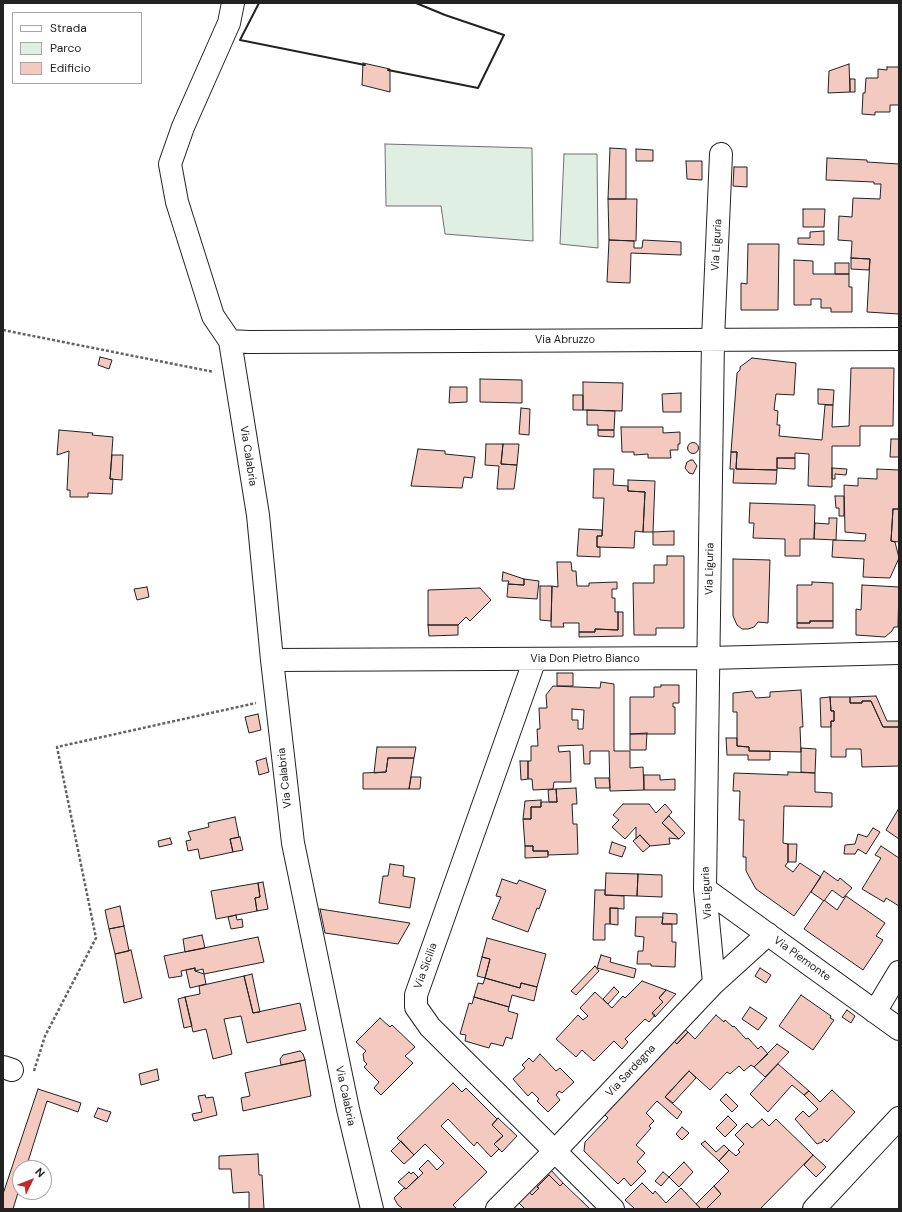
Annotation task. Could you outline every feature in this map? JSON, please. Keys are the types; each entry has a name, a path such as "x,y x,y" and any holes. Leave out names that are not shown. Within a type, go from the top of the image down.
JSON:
{"street":[{"path":"230,341 213,316 177,202 170,164 183,127 229,24 233,3"},
{"name":"Via Liguria","path":"714,984 705,889 713,339 721,154"},
{"name":"Via Abruzzo","path":"230,341 899,338"},
{"name":"Via Calabria","path":"230,341 258,515 276,698 293,843 348,1108 372,1209"},
{"name":"Via Don Pietro Bianco","path":"272,660 709,658 899,654"},
{"name":"Via Sicilia","path":"535,659 416,995 416,1007 430,1027 613,1209"},
{"name":"Via Piemonte","path":"705,889 899,1029"},
{"name":"Via Sardegna","path":"497,1209 555,1151 714,984 768,934"},
{"path":"875,1012 899,972"},
{"path":"814,1209 897,1123"}],"path":[{"path":"3,330 236,376"},
{"path":"7,1069 33,1074 45,1036 96,938 57,747 276,698"}],"green space":[{"path":"385,144 532,148 533,241 445,234 441,206 386,206"},
{"path":"564,154 597,154 598,248 560,244"}],"building":[{"path":"363,63 390,69 390,92 362,85"},
{"path":"849,64 850,92 828,93 829,71"},
{"path":"887,67 899,67 899,105 890,105 890,112 875,112 875,115 862,114 863,93 865,93 866,78 878,78 878,69 887,70"},
{"path":"850,79 855,79 855,92 850,92"},
{"path":"610,148 626,149 626,199 608,199"},
{"path":"636,149 653,150 653,161 636,161"},
{"path":"827,158 867,160 867,162 899,164 899,314 867,312 870,259 851,258 852,241 838,240 839,216 852,217 853,198 880,199 881,184 874,184 874,182 826,180"},
{"path":"686,161 702,161 702,180 687,179"},
{"path":"734,167 747,167 747,187 733,186"},
{"path":"608,199 637,199 636,241 609,240"},
{"path":"803,209 825,209 824,227 803,227"},
{"path":"824,231 824,245 798,244 798,238 810,238 810,232"},
{"path":"609,240 634,241 634,248 642,248 643,240 681,242 681,255 631,253 630,283 607,282"},
{"path":"748,244 779,244 778,310 741,310 741,283 747,284"},
{"path":"851,258 870,259 869,270 851,269"},
{"path":"794,260 813,261 813,274 849,274 849,287 852,287 852,312 831,312 831,308 821,308 821,299 811,299 811,305 794,305"},
{"path":"835,263 849,263 849,274 835,274"},
{"path":"100,357 112,360 109,369 98,365"},
{"path":"752,358 796,363 794,395 776,394 774,410 778,411 777,425 780,425 779,436 822,440 825,405 833,405 832,427 849,426 851,368 894,368 893,426 860,426 860,446 832,446 832,487 808,486 809,454 795,453 795,458 777,458 777,470 736,469 737,452 731,452 737,373 740,370 740,367"},
{"path":"480,379 522,380 522,403 480,402"},
{"path":"583,382 623,383 622,411 583,410"},
{"path":"450,387 467,387 467,402 449,403"},
{"path":"818,389 834,390 833,405 818,404"},
{"path":"681,393 681,412 663,412 662,394"},
{"path":"573,395 583,395 583,410 573,410"},
{"path":"521,408 530,409 529,435 519,434"},
{"path":"587,410 615,411 614,430 598,430 598,425 587,425"},
{"path":"621,427 663,427 663,433 680,432 680,444 678,444 678,450 670,450 671,458 648,458 648,454 634,455 634,452 622,452"},
{"path":"59,430 93,433 92,435 113,437 110,479 113,479 112,494 88,493 88,497 70,497 70,490 67,490 69,451 57,455"},
{"path":"598,430 614,430 614,437 598,436"},
{"path":"891,439 899,439 899,457 890,457"},
{"path":"691,443 695,443 697,444 697,452 691,453 688,450 688,446"},
{"path":"486,444 503,444 501,464 517,465 514,489 497,489 499,466 485,465"},
{"path":"503,444 519,444 517,465 501,464"},
{"path":"418,449 445,451 445,454 475,457 472,478 464,477 462,488 411,486"},
{"path":"731,452 737,452 736,469 777,470 776,484 733,483 734,469 730,469"},
{"path":"112,455 123,455 122,480 110,479"},
{"path":"777,458 795,458 795,469 777,468"},
{"path":"693,460 697,466 693,474 689,473 685,468 687,462"},
{"path":"832,468 847,469 846,475 835,474 835,479 832,479"},
{"path":"594,469 614,469 613,485 628,486 628,491 645,492 643,532 635,531 634,548 597,547 597,536 602,536 604,498 593,498"},
{"path":"877,469 899,470 899,509 893,509 891,541 895,542 899,558 890,578 863,577 864,559 832,557 833,540 865,541 866,534 845,532 844,485 858,486 858,478 877,479"},
{"path":"628,480 655,481 653,532 643,532 645,492 628,491"},
{"path":"835,496 844,496 844,516 839,516 839,508 836,508"},
{"path":"750,503 815,505 814,539 800,539 800,556 785,556 785,539 753,538 754,523 749,523"},
{"path":"893,509 899,509 899,542 891,541"},
{"path":"829,518 837,518 836,540 814,539 815,523 829,524"},
{"path":"579,529 602,530 602,536 597,536 597,547 600,547 600,557 577,556"},
{"path":"674,531 674,545 653,545 653,532"},
{"path":"667,556 684,556 684,628 656,628 656,635 634,635 633,583 654,583 654,565 667,565"},
{"path":"733,559 770,560 768,623 758,622 754,627 748,629 742,629 737,625 733,616"},
{"path":"557,562 571,562 572,571 576,571 577,586 589,586 589,583 617,582 617,589 612,589 612,598 615,598 615,612 618,612 618,630 595,629 595,632 579,632 579,623 563,623 564,627 551,627 552,586 558,587"},
{"path":"503,572 524,579 524,585 508,584 509,581 502,581"},
{"path":"524,579 539,581 537,599 507,597 508,584 524,585"},
{"path":"812,582 833,583 833,621 810,621 810,623 797,623 797,585 812,585"},
{"path":"862,585 899,587 898,627 894,627 885,637 856,635 856,609 861,610"},
{"path":"540,586 552,586 551,621 540,620"},
{"path":"147,587 149,597 137,600 134,589"},
{"path":"480,588 491,600 470,621 466,617 458,625 428,625 428,590"},
{"path":"618,612 623,612 623,636 579,637 579,632 595,632 595,629 618,630"},
{"path":"810,621 833,621 833,628 797,628 797,623 810,623"},
{"path":"428,625 458,625 458,635 429,636"},
{"path":"557,673 573,673 573,686 557,686"},
{"path":"601,682 614,684 614,751 630,751 630,768 643,767 644,790 610,791 609,751 590,751 590,764 584,764 583,745 558,746 559,752 570,751 571,782 554,782 553,789 533,790 532,779 528,779 528,761 531,761 531,746 538,746 537,729 540,729 539,708 547,708 546,695 553,686 600,688","holes":["572,709 584,710 583,729 578,729 578,720 572,720"]},
{"path":"661,685 679,685 679,703 673,703 673,707 675,707 675,734 630,734 630,697 654,697 654,687 661,687"},
{"path":"801,690 803,727 800,727 801,752 749,751 749,747 737,746 737,712 733,712 733,693 752,691 756,698 770,697 770,692"},
{"path":"876,696 887,721 899,721 899,727 883,727 871,701 850,703 850,697"},
{"path":"830,697 850,697 850,703 871,701 883,727 899,727 899,766 862,767 861,749 846,749 846,757 831,757 831,721 834,721 834,711 831,711"},
{"path":"830,697 831,711 834,711 834,721 831,721 831,727 821,727 820,698"},
{"path":"258,714 261,730 249,733 245,717"},
{"path":"647,733 646,750 630,750 630,734"},
{"path":"726,738 737,738 737,746 749,747 749,751 770,751 770,760 748,760 748,755 727,755"},
{"path":"377,747 416,747 414,758 388,758 386,772 374,773"},
{"path":"801,748 816,749 815,773 801,772"},
{"path":"266,758 269,772 259,775 256,761"},
{"path":"388,758 414,758 409,789 363,789 363,773 386,772"},
{"path":"520,761 528,761 528,779 521,780"},
{"path":"788,772 815,773 815,792 832,793 832,807 784,806 783,843 788,844 788,862 785,866 793,872 800,863 821,877 794,916 756,889 746,871 746,857 743,857 744,820 739,820 740,791 733,791 734,773 788,775"},
{"path":"644,775 660,775 660,780 675,779 675,790 644,790"},
{"path":"411,777 421,777 420,789 409,789"},
{"path":"595,778 609,778 610,788 596,788"},
{"path":"576,788 577,804 572,804 573,824 577,824 578,854 548,855 548,851 533,851 533,846 525,846 523,819 531,819 531,807 541,807 541,802 557,802 556,789"},
{"path":"556,789 557,802 549,802 548,790"},
{"path":"541,800 541,807 531,807 531,819 523,819 525,801"},
{"path":"623,804 649,804 656,813 665,804 672,812 662,823 679,839 669,838 670,844 650,846 640,835 636,839 636,827 625,839 612,827 619,820 613,815"},
{"path":"899,808 899,839 886,830"},
{"path":"669,816 685,833 679,839 662,823"},
{"path":"235,817 239,837 230,839 233,852 200,859 198,849 188,851 186,841 191,840 188,832 209,827 208,823"},
{"path":"873,828 880,832 866,854 858,849 855,854 844,854 845,845 855,844 858,834 867,837"},
{"path":"640,835 650,846 643,852 633,841"},
{"path":"240,837 243,850 233,852 230,839"},
{"path":"170,838 172,844 159,847 158,841"},
{"path":"612,842 626,847 622,857 609,853"},
{"path":"788,844 797,844 796,862 788,862"},
{"path":"525,846 533,846 533,851 548,851 548,857 525,858"},
{"path":"881,846 899,858 899,906 886,898 884,902 862,889 881,858 875,855"},
{"path":"390,864 404,866 403,876 415,878 410,908 379,903 383,876 388,876"},
{"path":"824,871 838,881 840,878 852,888 843,898 832,890 824,901 811,892"},
{"path":"606,873 638,874 637,896 605,895"},
{"path":"638,874 662,875 662,897 637,896"},
{"path":"502,879 517,884 519,880 546,890 528,932 492,919 501,897 496,896"},
{"path":"263,882 268,909 257,911 255,898 260,897 258,883"},
{"path":"258,883 260,897 255,898 257,911 216,919 211,891"},
{"path":"595,890 605,890 605,895 624,896 624,909 610,908 610,924 605,924 605,940 593,940"},
{"path":"846,896 885,923 876,936 883,940 863,970 804,929 824,900 837,910"},
{"path":"120,906 124,926 109,929 105,910"},
{"path":"610,908 618,908 618,925 610,924"},
{"path":"320,909 410,923 398,944 325,933"},
{"path":"663,913 677,914 677,924 662,924"},
{"path":"236,915 237,920 242,919 243,927 231,929 228,917"},
{"path":"636,917 663,917 662,924 672,924 672,942 676,942 675,967 637,964 638,951 643,951 644,937 635,936"},
{"path":"124,926 129,951 115,954 109,929"},
{"path":"202,935 205,948 185,952 183,939"},
{"path":"258,937 264,962 204,974 203,969 195,971 195,968 181,971 182,976 169,978 164,956"},
{"path":"487,938 546,954 537,987 521,983 520,988 485,978 490,959 482,957"},
{"path":"131,950 142,998 124,1003 115,954"},
{"path":"601,955 611,958 610,962 636,969 634,978 597,968"},
{"path":"482,957 490,959 485,978 477,976"},
{"path":"595,966 599,971 576,995 571,991"},
{"path":"195,968 195,971 204,974 206,984 190,988 186,970"},
{"path":"760,968 771,975 766,983 755,976"},
{"path":"252,974 260,1012 253,1013 244,976"},
{"path":"244,976 253,1013 300,1003 306,1030 247,1043 241,1016 224,1019 232,1054 213,1059 206,1029 193,1032 185,997 200,994 199,986"},
{"path":"485,978 520,988 521,983 537,987 534,1001 512,995 509,1007 474,997 478,983 483,984"},
{"path":"642,981 666,990 659,998 663,1002 652,1013 655,1015 649,1022 645,1019 625,1039 628,1042 622,1049 614,1041 594,1061 582,1050 576,1057 556,1039 578,1015 583,1020 588,1016 580,1008 595,992 612,1008 623,996 625,998"},
{"path":"614,987 619,992 608,1004 603,999"},
{"path":"666,990 676,994 655,1017 652,1013 663,1002 659,998"},
{"path":"801,995 831,1016 830,1018 834,1020 813,1050 779,1026"},
{"path":"185,997 192,1026 184,1028 178,999"},
{"path":"474,997 509,1007 508,1011 518,1014 512,1039 506,1037 503,1046 491,1043 489,1048 465,1041 466,1035 460,1034 469,1003 472,1004"},
{"path":"750,1007 767,1018 758,1030 742,1019"},
{"path":"847,1010 855,1016 851,1023 842,1017"},
{"path":"716,1015 724,1022 725,1020 733,1027 734,1026 758,1049 761,1046 768,1054 754,1067 751,1065 744,1071 739,1066 730,1074 727,1072 710,1090 689,1071 665,1097 682,1112 677,1119 657,1101 646,1113 654,1121 649,1126 651,1128 636,1145 645,1153 637,1162 646,1171 631,1186 624,1178 618,1184 584,1151 585,1142 608,1118 603,1113 673,1040 677,1044 688,1032 695,1039"},
{"path":"380,1018 390,1027 392,1025 415,1047 405,1056 413,1063 381,1095 374,1088 379,1082 364,1067 367,1064 364,1061 363,1054 366,1051 356,1042"},
{"path":"683,1028 688,1032 677,1044 673,1040"},
{"path":"777,1044 789,1052 765,1077 754,1067"},
{"path":"300,1051 305,1060 281,1065 280,1059 283,1055"},
{"path":"540,1054 556,1071 560,1068 574,1082 562,1093 559,1091 556,1095 560,1100 548,1112 537,1101 539,1099 532,1092 528,1096 513,1079 525,1068 522,1065 529,1058 533,1062"},
{"path":"305,1060 311,1096 243,1111 241,1098 250,1096 245,1073"},
{"path":"778,1064 809,1091 804,1095 792,1085 768,1112 750,1094"},
{"path":"157,1069 159,1080 141,1085 139,1074"},
{"path":"689,1071 696,1078 673,1103 665,1097"},
{"path":"453,1083 462,1092 466,1088 497,1119 492,1125 503,1136 494,1144 499,1149 491,1157 477,1142 474,1146 448,1119 441,1126 487,1172 453,1205 456,1208 455,1209 401,1209 402,1208 398,1205 394,1198 423,1173 419,1169 428,1160 437,1170 444,1163 425,1144 414,1155 397,1138"},
{"path":"38,1089 81,1103 78,1112 47,1101 29,1160 14,1160"},
{"path":"832,1090 855,1112 827,1142 824,1139 822,1142 817,1144 795,1119 803,1111 809,1117 818,1109 804,1095 809,1091 820,1102"},
{"path":"726,1094 738,1106 732,1112 720,1100"},
{"path":"205,1095 206,1098 213,1097 217,1115 194,1121 192,1114 202,1112 198,1096"},
{"path":"98,1108 111,1112 107,1122 94,1117"},
{"path":"728,1116 737,1125 725,1137 716,1128"},
{"path":"498,1118 517,1136 502,1152 494,1144 503,1136 492,1125"},
{"path":"762,1119 769,1126 776,1119 813,1155 760,1209 706,1209 721,1194 714,1186 729,1171 719,1161 729,1150 736,1156 740,1152 738,1150 744,1144 735,1135 747,1123 752,1128"},
{"path":"682,1127 689,1133 682,1140 676,1134"},
{"path":"401,1141 414,1155 404,1164 391,1151"},
{"path":"705,1141 716,1152 724,1145 729,1150 719,1161 701,1144"},
{"path":"258,1154 259,1175 262,1175 264,1209 249,1209 249,1192 233,1193 231,1169 219,1169 219,1156"},
{"path":"813,1155 826,1167 816,1177 804,1165"},
{"path":"684,1162 693,1172 679,1187 669,1177"},
{"path":"12,1167 12,1200 16,1200 13,1209 3,1209 3,1194"},
{"path":"549,1168 563,1183 560,1186 549,1175 537,1187 539,1188 532,1195 527,1190"},
{"path":"409,1172 411,1174 413,1172 418,1177 406,1189 398,1182"},
{"path":"663,1172 669,1177 661,1186 655,1181"},
{"path":"549,1175 560,1186 563,1183 590,1209 525,1209 518,1202 528,1191 532,1195 539,1188 537,1187"},
{"path":"642,1183 653,1194 655,1191 666,1203 681,1188 701,1209 635,1209 625,1200"},
{"path":"714,1186 721,1194 706,1209 701,1209 696,1204"}],"wall":[{"path":"259,3 240,40 365,65"},
{"path":"388,70 478,88 504,35 445,15 416,3"}]}
